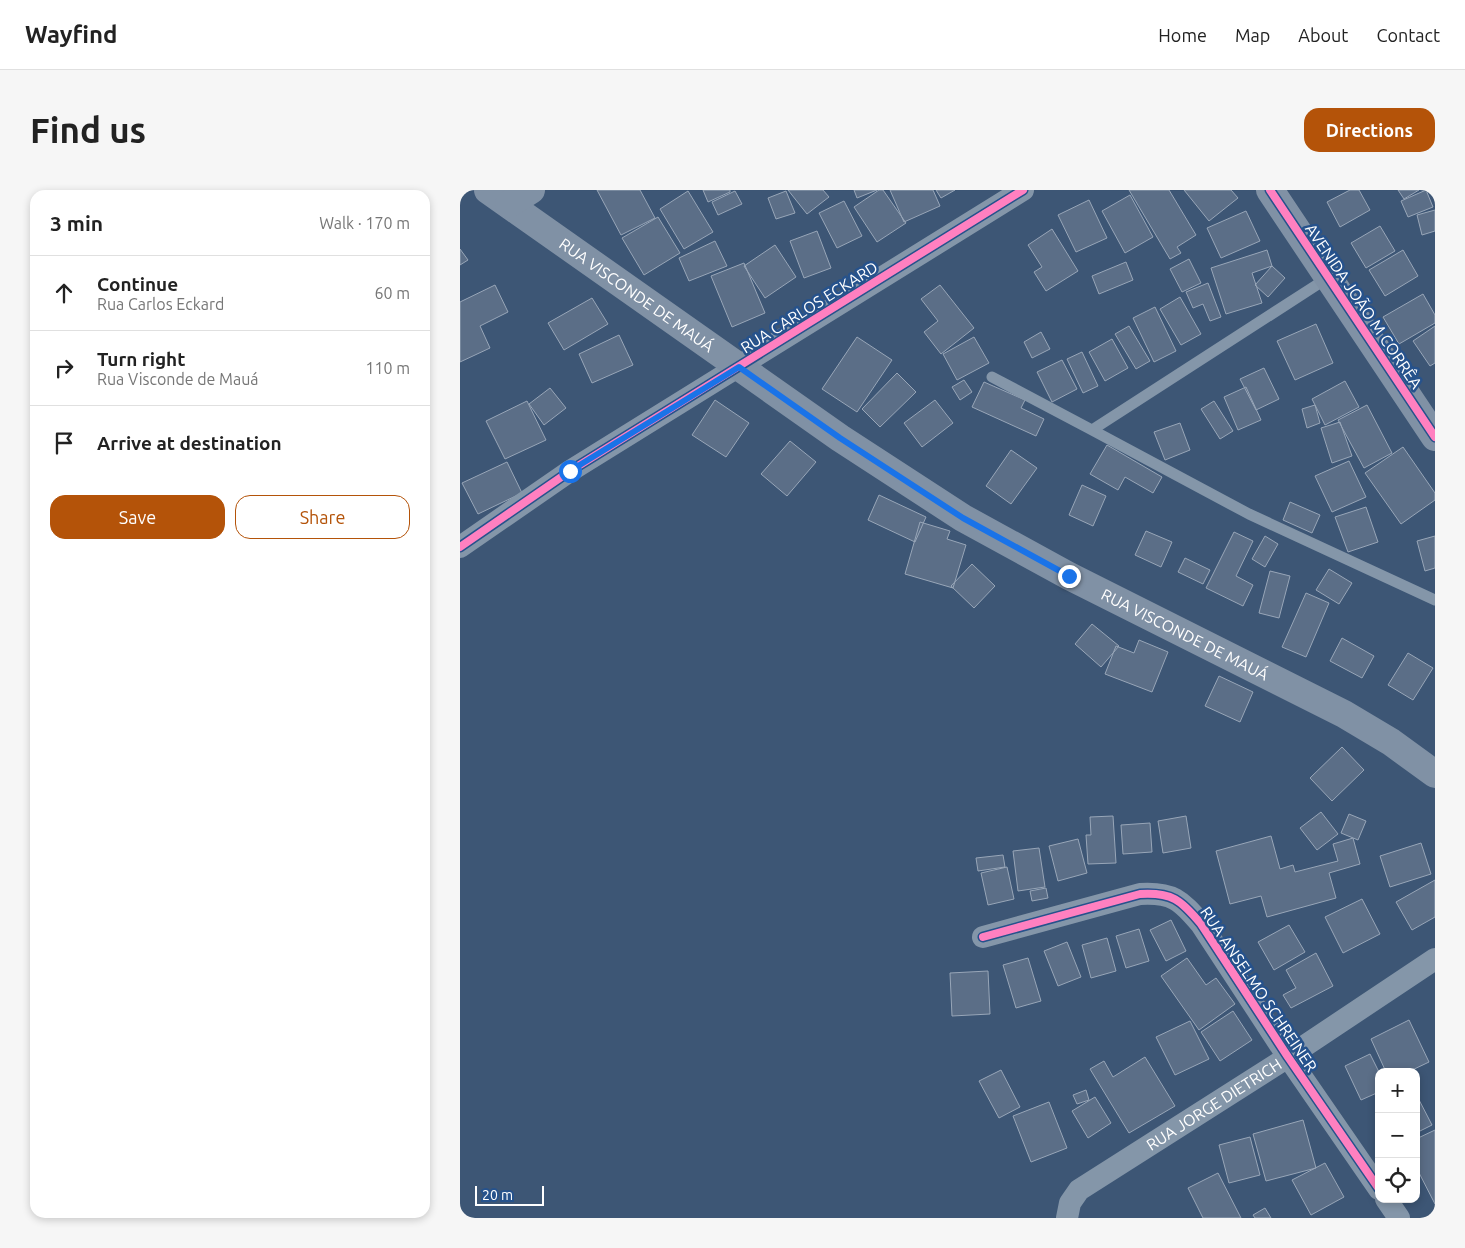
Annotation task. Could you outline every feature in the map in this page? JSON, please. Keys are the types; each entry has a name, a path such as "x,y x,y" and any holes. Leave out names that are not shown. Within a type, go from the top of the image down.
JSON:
{"main road":[{"name":"AVENIDA JOÃO M CORRÊA","path":"1270,190 1435,437"},
{"name":"RUA VISCONDE DE MAUÁ","path":"510,195 739,367 840,438 963,518 1069,576 1344,714 1391,742 1435,774"}],"street":[{"name":"RUA CARLOS ECKARD","path":"460,547 570,471 1023,190"},
{"name":"RUA ANSELMO SCHREINER","path":"983,937 1140,894 1159,893 1185,904 1202,924 1288,1057 1375,1183"},
{"name":"RUA JORGE DIETRICH","path":"1067,1218 1070,1203 1079,1190 1288,1057 1435,959"},
{"path":"1389,1203 1399,1218"}],"lane":[{"path":"1092,430 1329,277"},
{"path":"992,377 1249,514 1435,600"}],"building":[{"path":"597,190 640,190 655,218 621,235"},
{"path":"703,190 730,190 730,192 708,202"},
{"path":"788,190 823,190 829,197 807,214"},
{"path":"854,190 877,190 857,198"},
{"path":"879,190 883,190 906,223 877,242 854,207"},
{"path":"890,190 933,190 940,206 904,222"},
{"path":"936,190 955,190 941,198"},
{"path":"1129,190 1169,190 1196,235 1177,247 1181,253 1170,259"},
{"path":"1184,190 1231,190 1238,198 1209,221"},
{"path":"1350,190 1359,190 1370,210 1340,227 1327,202"},
{"path":"1398,190 1419,190 1404,199"},
{"path":"1426,190 1433,207 1408,217 1401,201"},
{"path":"688,191 713,232 684,249 660,209"},
{"path":"735,191 742,204 718,215 712,202"},
{"path":"786,191 795,213 776,219 768,198"},
{"path":"1130,195 1153,237 1125,253 1102,211"},
{"path":"1089,200 1107,238 1076,252 1058,215"},
{"path":"844,201 862,236 837,248 819,213"},
{"path":"1435,210 1435,231 1422,235 1417,215"},
{"path":"1246,211 1260,241 1221,258 1207,228"},
{"path":"658,217 680,253 644,275 622,238"},
{"path":"1380,226 1395,251 1366,268 1351,243"},
{"path":"1052,229 1078,271 1046,291 1034,272 1042,267 1028,245"},
{"path":"817,231 831,268 804,278 790,241"},
{"path":"715,241 727,266 689,281 679,258"},
{"path":"775,245 796,277 765,298 744,266"},
{"path":"460,249 468,260 460,265"},
{"path":"1267,250 1272,266 1252,273 1262,303 1226,314 1211,268"},
{"path":"1403,250 1418,276 1385,296 1369,270"},
{"path":"1189,259 1201,283 1182,292 1170,269"},
{"path":"1126,262 1133,280 1099,294 1092,276"},
{"path":"744,263 765,313 732,327 711,276"},
{"path":"1272,266 1285,278 1268,297 1255,285"},
{"path":"1208,283 1221,317 1210,321 1203,304 1193,308 1186,292"},
{"path":"495,285 508,312 480,326 490,348 460,362 460,302"},
{"path":"940,285 974,328 941,354 924,332 938,321 921,299"},
{"path":"1423,294 1435,315 1435,323 1399,344 1383,317"},
{"path":"1180,297 1201,334 1181,345 1160,309"},
{"path":"592,298 608,324 564,350 548,323"},
{"path":"1155,307 1176,351 1154,362 1133,318"},
{"path":"1316,324 1333,363 1295,380 1277,341"},
{"path":"1129,326 1150,361 1136,369 1115,334"},
{"path":"1435,326 1435,363 1430,366 1413,341"},
{"path":"1041,332 1050,349 1032,358 1024,342"},
{"path":"619,335 633,365 592,383 579,354"},
{"path":"857,337 892,360 857,412 822,389"},
{"path":"974,337 989,363 957,380 943,354"},
{"path":"1112,339 1128,368 1105,381 1089,352"},
{"path":"1082,352 1098,386 1083,393 1067,359"},
{"path":"1062,360 1077,389 1052,402 1037,372"},
{"path":"1264,368 1279,399 1256,410 1240,379"},
{"path":"897,373 916,392 880,427 862,409"},
{"path":"964,380 972,392 960,400 952,387"},
{"path":"1345,381 1359,407 1325,425 1312,399"},
{"path":"984,382 1025,400 1021,408 1044,419 1036,436 972,407"},
{"path":"1246,387 1261,420 1238,430 1224,397"},
{"path":"550,388 566,408 544,425 529,404"},
{"path":"715,400 749,423 726,457 692,435"},
{"path":"935,400 953,423 922,447 904,423"},
{"path":"527,401 546,440 505,459 486,421"},
{"path":"1214,401 1233,431 1220,439 1201,409"},
{"path":"1315,405 1320,423 1307,428 1302,409"},
{"path":"1367,405 1392,453 1364,468 1338,420"},
{"path":"1340,422 1352,456 1332,463 1321,428"},
{"path":"1180,423 1190,450 1165,460 1154,432"},
{"path":"790,441 816,462 787,496 761,474"},
{"path":"1107,445 1162,477 1153,493 1125,477 1118,490 1090,474"},
{"path":"1403,447 1435,493 1435,500 1401,524 1365,473"},
{"path":"1011,450 1037,468 1011,504 986,486"},
{"path":"1349,461 1366,497 1332,512 1315,476"},
{"path":"507,462 522,493 478,514 462,483"},
{"path":"1082,485 1106,496 1093,526 1069,515"},
{"path":"879,495 926,517 915,542 868,520"},
{"path":"1290,502 1320,515 1312,533 1283,520"},
{"path":"1366,507 1378,542 1348,552 1335,517"},
{"path":"920,522 950,531 947,539 966,545 953,588 905,574"},
{"path":"1146,531 1172,542 1161,567 1135,555"},
{"path":"1234,532 1253,541 1236,576 1253,585 1243,606 1206,588"},
{"path":"1265,536 1278,544 1265,567 1252,559"},
{"path":"1435,536 1435,568 1425,571 1417,541"},
{"path":"1185,558 1210,570 1203,584 1178,572"},
{"path":"972,564 995,586 974,608 951,586"},
{"path":"1329,569 1352,583 1339,604 1316,590"},
{"path":"1270,571 1290,576 1279,618 1259,613"},
{"path":"1306,593 1329,603 1306,657 1282,647"},
{"path":"1092,624 1119,646 1101,667 1075,644"},
{"path":"1342,638 1374,656 1362,678 1330,661"},
{"path":"1139,640 1168,652 1152,692 1105,674 1116,646 1134,653"},
{"path":"1408,653 1433,668 1413,700 1388,685"},
{"path":"1219,676 1253,692 1240,722 1205,706"},
{"path":"1342,747 1364,770 1332,801 1310,778"},
{"path":"1321,812 1338,834 1317,850 1300,828"},
{"path":"1349,814 1366,821 1358,840 1341,833"},
{"path":"1113,816 1116,863 1088,864 1086,835 1091,835 1090,817"},
{"path":"1186,816 1191,848 1163,853 1158,821"},
{"path":"1150,823 1152,852 1123,854 1121,825"},
{"path":"1271,836 1280,869 1293,865 1295,872 1338,861 1333,844 1353,838 1360,864 1329,873 1336,898 1267,917 1261,896 1230,904 1216,851"},
{"path":"1078,839 1087,873 1058,881 1049,846"},
{"path":"1421,843 1431,874 1390,887 1380,856"},
{"path":"1039,848 1045,887 1018,891 1013,851"},
{"path":"1003,855 1005,867 978,871 976,858"},
{"path":"1007,867 1014,899 988,905 981,873"},
{"path":"1435,880 1435,917 1412,930 1396,902"},
{"path":"1046,888 1048,898 1032,901 1030,891"},
{"path":"1362,899 1380,934 1343,953 1325,917"},
{"path":"1171,920 1186,951 1166,961 1150,930"},
{"path":"1289,925 1305,952 1274,970 1258,942"},
{"path":"1139,929 1149,961 1126,968 1116,936"},
{"path":"1107,938 1116,971 1091,978 1082,945"},
{"path":"1067,942 1081,977 1058,986 1044,951"},
{"path":"1316,953 1333,986 1291,1008 1283,995 1296,988 1286,970"},
{"path":"1028,958 1041,1001 1016,1008 1003,965"},
{"path":"1187,958 1206,985 1216,978 1235,1004 1199,1030 1161,976"},
{"path":"988,971 990,1014 952,1016 950,973"},
{"path":"1233,1011 1252,1040 1220,1061 1201,1032"},
{"path":"1409,1020 1429,1062 1416,1068 1384,1068 1371,1039"},
{"path":"1190,1021 1209,1059 1175,1075 1156,1037"},
{"path":"1370,1054 1377,1068 1375,1068 1375,1094 1361,1100 1345,1066"},
{"path":"1145,1057 1175,1106 1129,1133 1090,1069 1104,1061 1113,1077"},
{"path":"1001,1070 1020,1107 999,1118 979,1081"},
{"path":"1086,1090 1089,1100 1077,1104 1073,1095"},
{"path":"1095,1097 1111,1123 1088,1138 1072,1111"},
{"path":"1049,1102 1067,1148 1031,1162 1013,1116"},
{"path":"1420,1102 1432,1125 1420,1131"},
{"path":"1303,1120 1316,1168 1266,1181 1253,1134"},
{"path":"1435,1130 1435,1204 1420,1175 1420,1137"},
{"path":"1250,1137 1260,1175 1229,1183 1219,1145"},
{"path":"1325,1163 1344,1197 1311,1215 1292,1180"},
{"path":"1218,1173 1241,1218 1203,1218 1188,1188"},
{"path":"1265,1208 1271,1218 1255,1218 1253,1215"}],"cycle path":[{"path":"460,547 570,471 1023,190"},
{"path":"1270,190 1435,437"},
{"path":"983,937 1140,894 1160,894 1175,899 1188,909 1201,924 1288,1057 1375,1183"}],"route":[{"path":"570,471 739,367 840,438 963,518 1069,576"}]}
